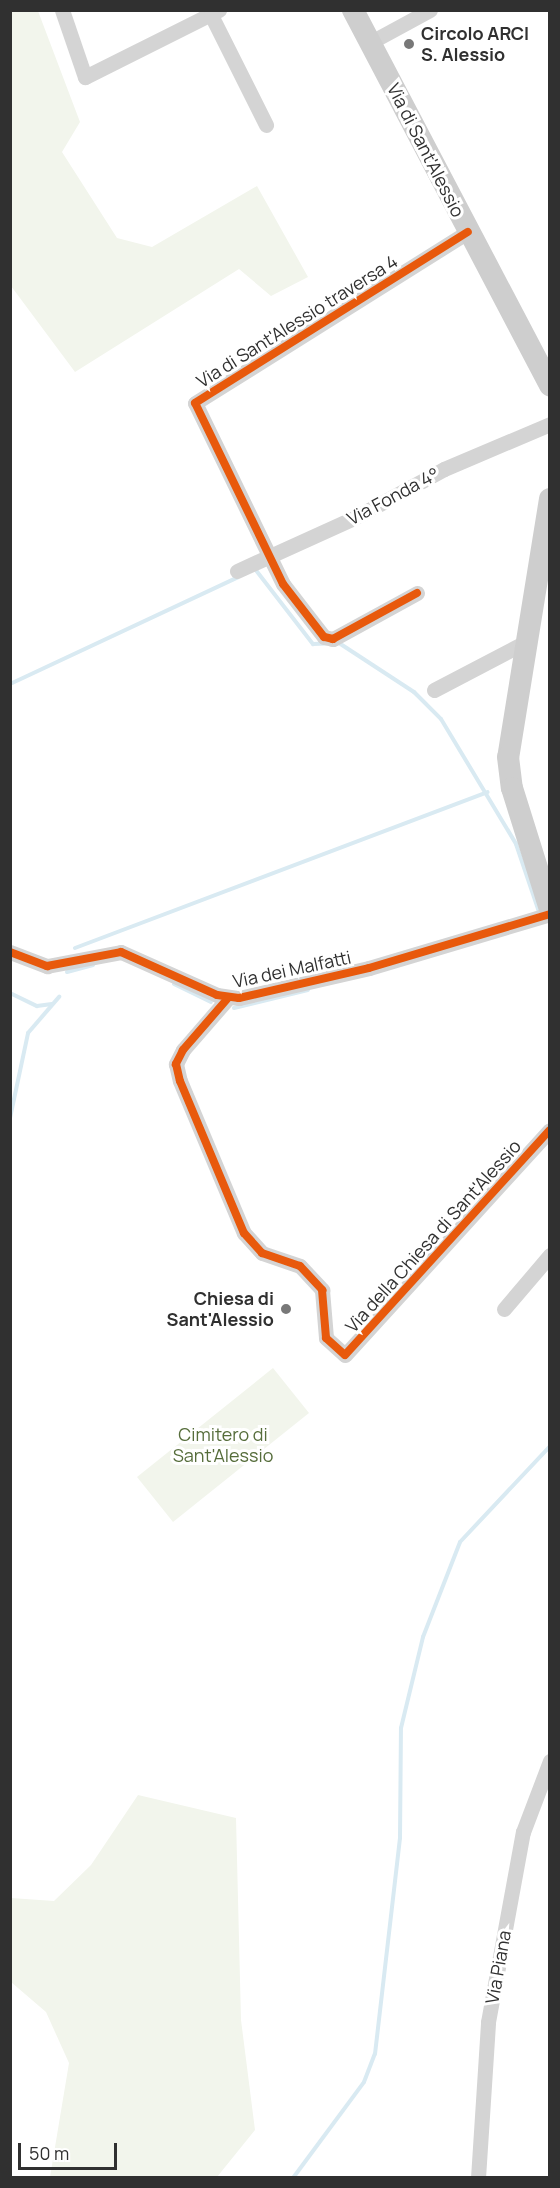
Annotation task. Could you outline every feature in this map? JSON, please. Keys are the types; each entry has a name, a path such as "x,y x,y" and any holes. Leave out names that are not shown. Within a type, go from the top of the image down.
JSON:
{"street":[{"path":"62,10 85,77 215,13 266,125"},
{"name":"Via di Sant'Alessio","path":"353,10 549,385"},
{"path":"371,42 430,10"},
{"name":"Via di Sant'Alessio traversa 4","path":"271,556 195,403 468,232"},
{"name":"Via Fonda 4°","path":"237,571 444,469 549,424"},
{"path":"545,914 509,769 524,643 549,499"},
{"path":"271,556 311,624 337,636 417,593"},
{"path":"434,690 524,643"},
{"name":"Via dei Malfatti","path":"10,952 47,966 121,952 228,998 369,968 545,914"},
{"name":"Via della Chiesa di Sant'Alessio","path":"228,998 183,1050 176,1064 180,1081 244,1233 262,1253 300,1266 322,1290 326,1338 345,1355 549,1130"},
{"path":"504,1309 549,1255"},
{"name":"Via Piana","path":"478,2178 488,2022 523,1832 549,1761"}],"green space":[{"path":"11,11 38,11 80,122 62,152 117,238 152,247 257,186 308,277 271,296 239,269 75,372 11,286"},
{"name":"Cimitero di Sant'Alessio","path":"273,1368 309,1413 173,1522 137,1477"},
{"path":"138,1795 236,1818 241,2020 255,2130 217,2177 50,2177 69,2063 46,2012 11,1982 11,1898 54,1901 91,1865"}],"waterway":[{"path":"255,569 313,644 339,643 414,692 441,719 516,844 539,912"},
{"path":"10,684 238,577"},
{"path":"75,948 488,792"},
{"path":"67,972 93,965"},
{"path":"174,984 211,1002"},
{"path":"234,1008 308,990"},
{"path":"10,993 37,1006 52,1004"},
{"path":"10,1118 28,1033 59,997"},
{"path":"293,2178 364,2082 375,2054 400,1838 401,1728 423,1637 460,1542 550,1446"}],"cycle path":[{"path":"417,593 333,639 324,637 283,584 195,403 468,232"},
{"path":"10,952 47,966 121,952 217,995 239,998 369,968 550,914"},
{"path":"228,998 183,1050 176,1064 180,1081 244,1233 262,1253 300,1266 322,1290 326,1338 345,1355 550,1130"}],"place":[{"name":"Circolo ARCI S. Alessio","path":"409,44"},
{"name":"Chiesa di Sant'Alessio","path":"286,1309"}]}
